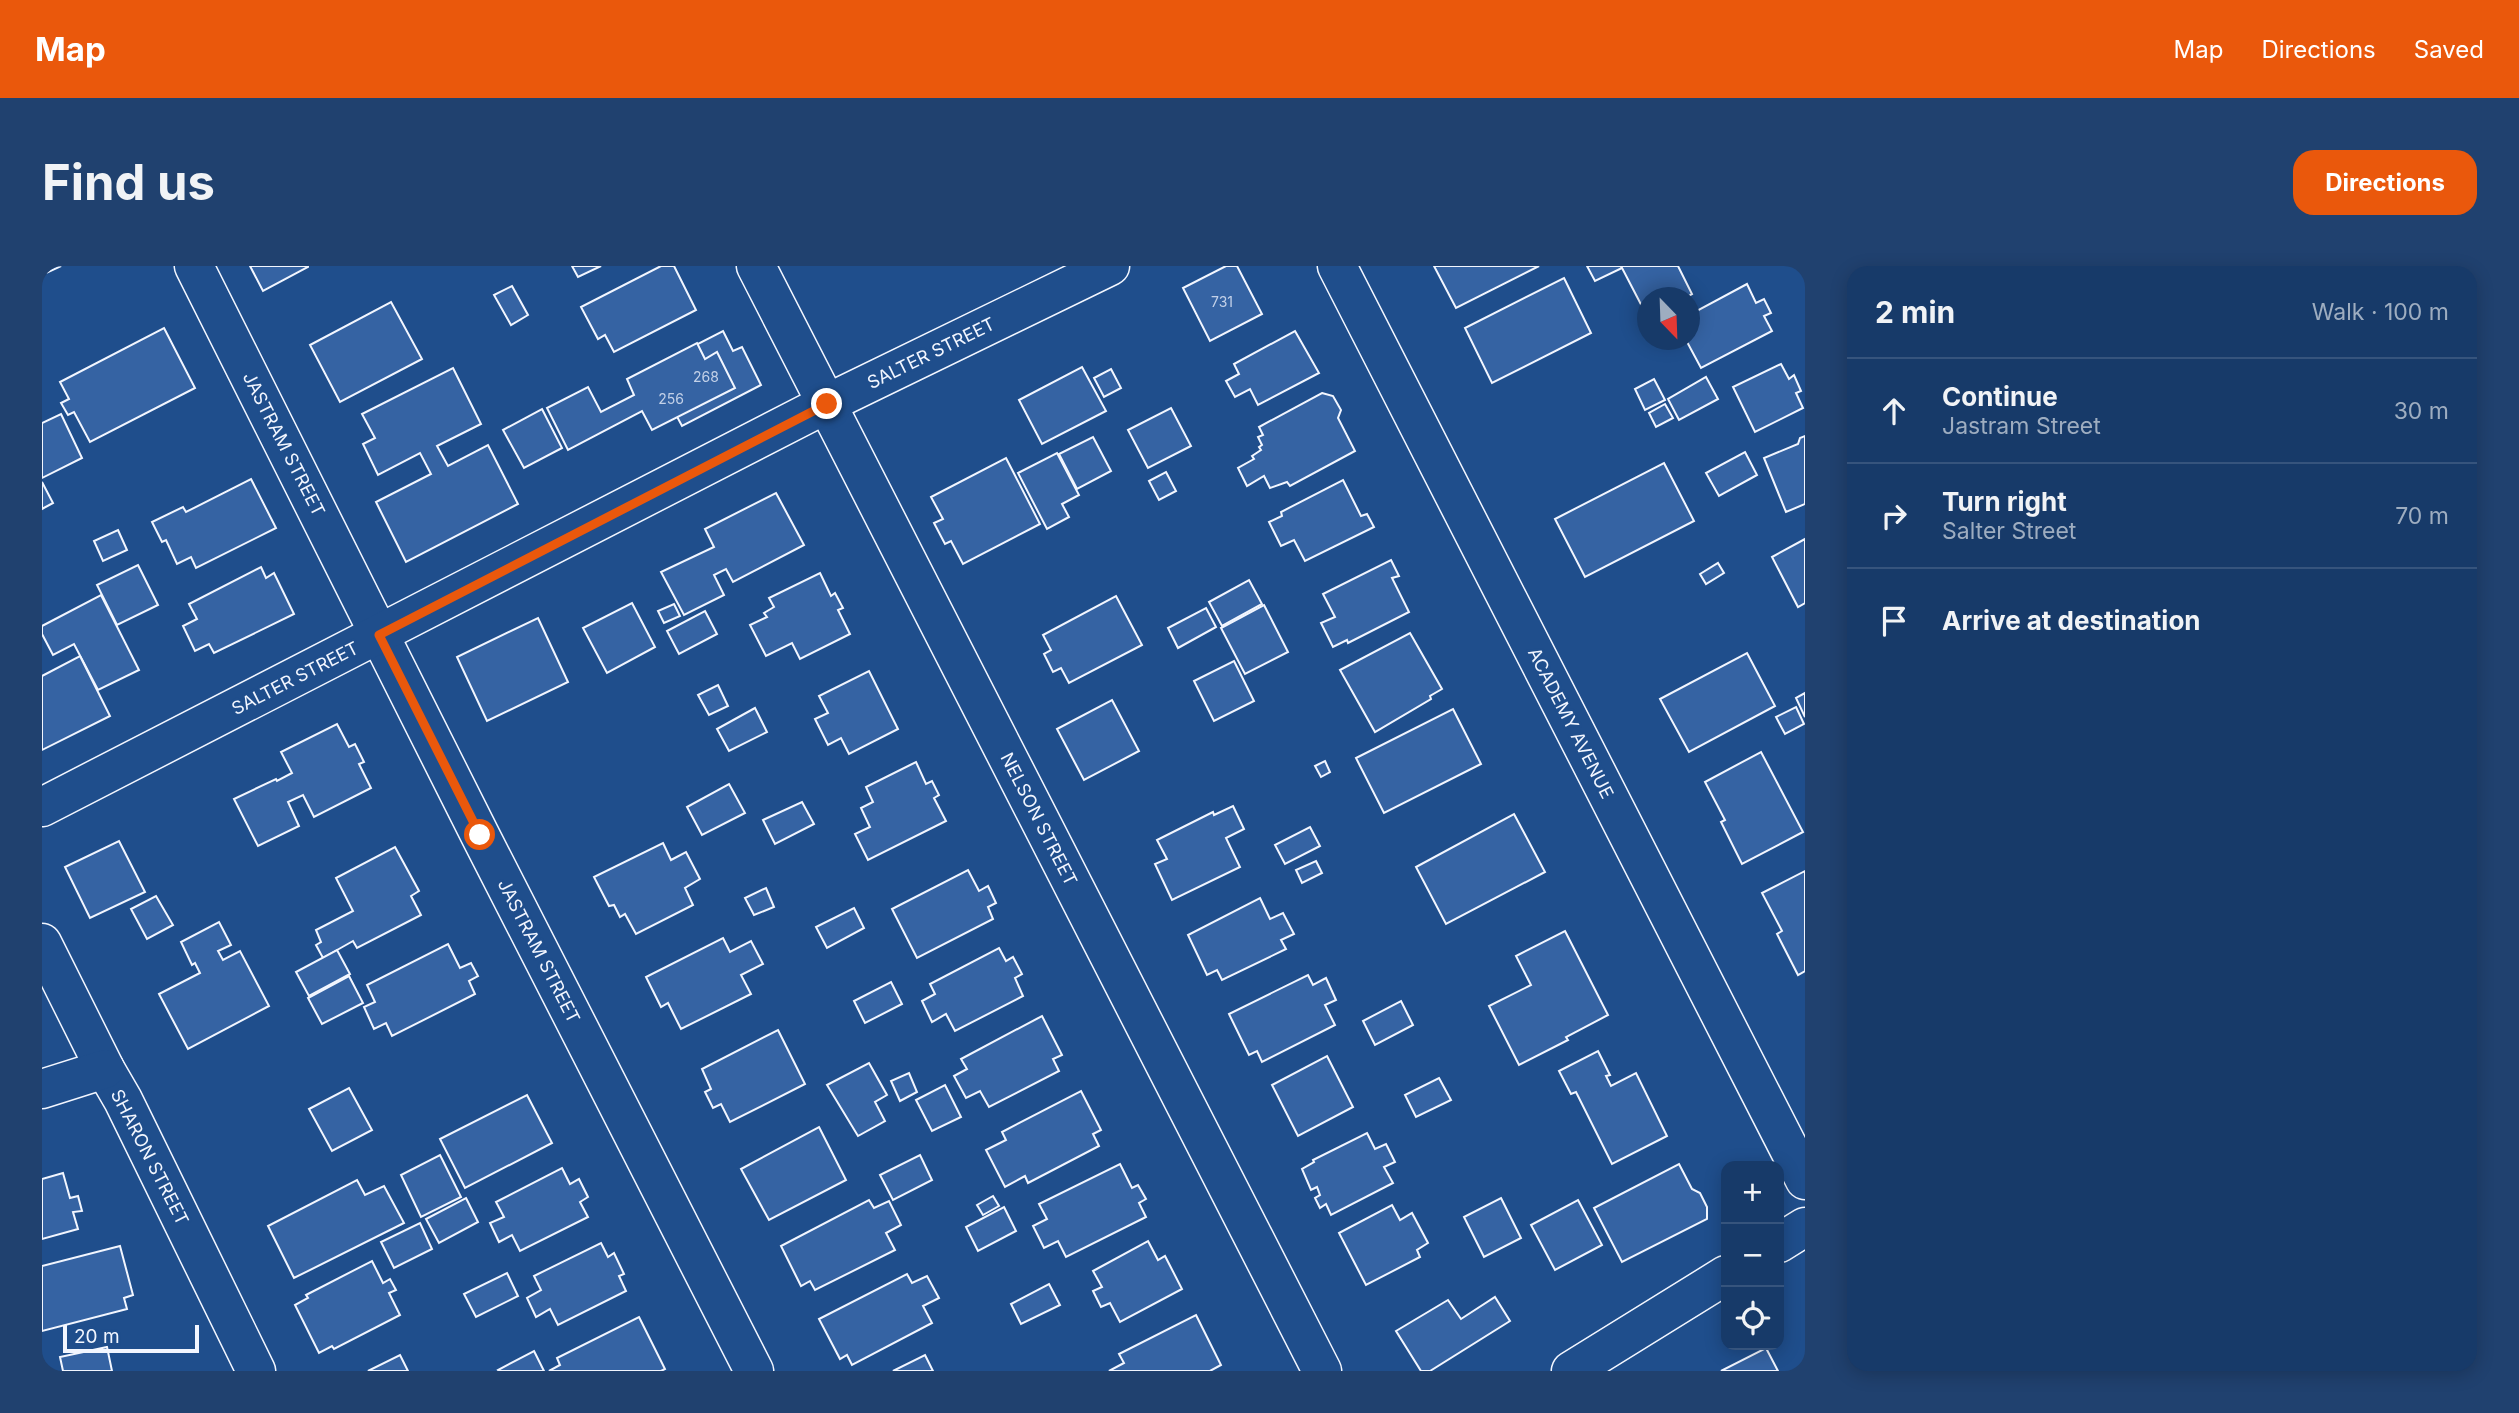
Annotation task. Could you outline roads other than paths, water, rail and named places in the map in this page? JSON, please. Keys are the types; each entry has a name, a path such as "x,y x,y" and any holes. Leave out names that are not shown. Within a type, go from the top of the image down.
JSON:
{"street":[{"name":"JASTRAM STREET","path":"194,266 754,1371"},
{"name":"NELSON STREET","path":"756,266 1322,1371"},
{"name":"SALTER STREET","path":"42,807 827,404 1110,266"},
{"name":"ACADEMY AVENUE","path":"1337,266 1805,1180"},
{"name":"SHARON STREET","path":"42,943 104,1069 123,1100 256,1371"},
{"path":"42,1090 104,1069"},
{"path":"1784,1240 1805,1227"},
{"path":"1571,1371 1721,1278"}]}
